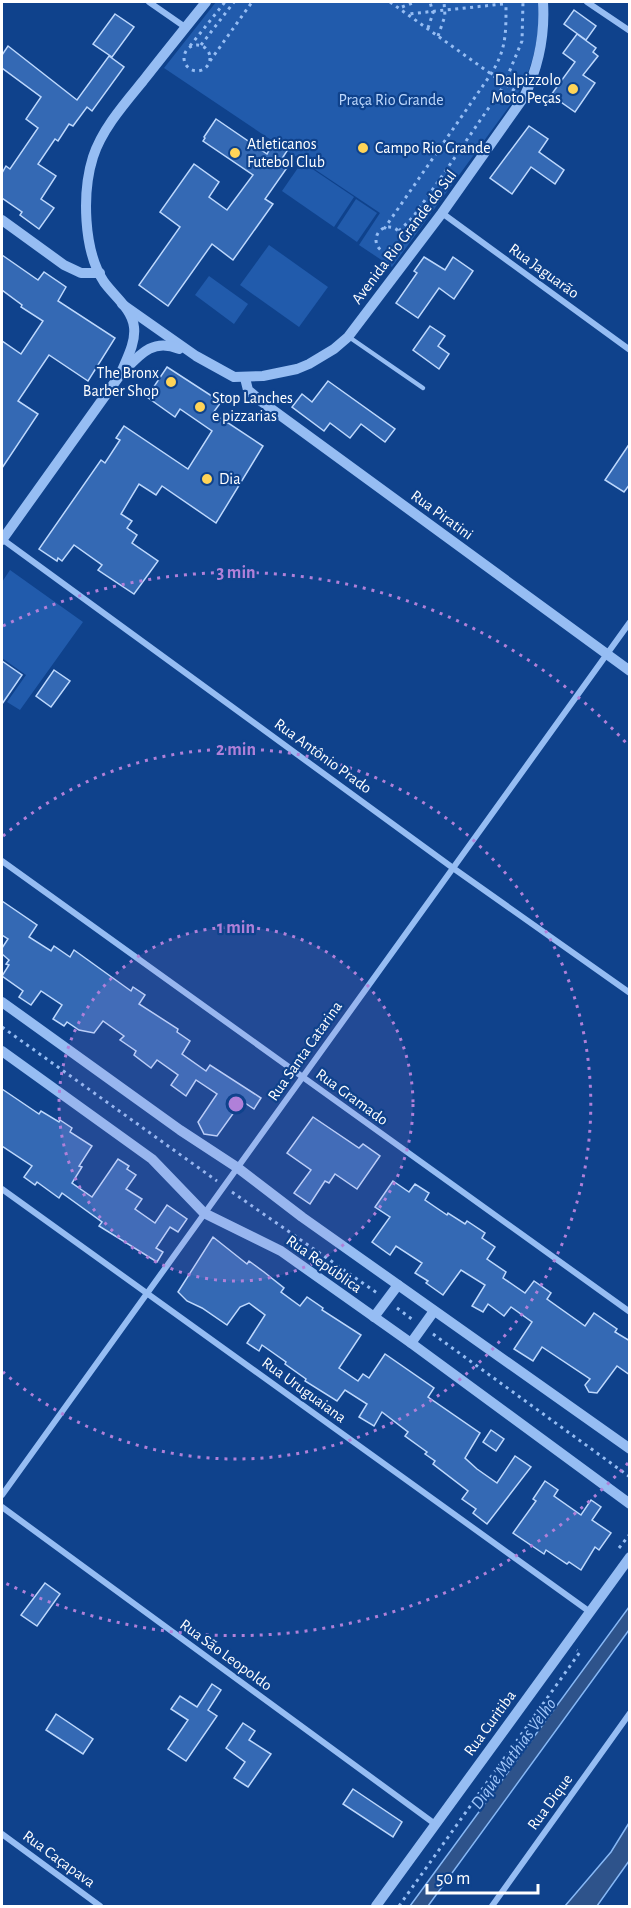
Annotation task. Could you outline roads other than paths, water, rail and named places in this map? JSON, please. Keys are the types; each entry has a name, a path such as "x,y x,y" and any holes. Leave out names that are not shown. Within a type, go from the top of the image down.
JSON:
{"street":[{"path":"149,2 185,27"},
{"name":"Avenida Rio Grande do Sul","path":"120,375 130,351 134,326 131,316 106,284 92,250 86,209 88,182 94,154 124,105 206,2"},
{"name":"Avenida Rio Grande do Sul","path":"2,539 120,375 144,351 159,344 168,344 230,375 244,378 303,367 348,337 442,213 524,98 531,85 539,52 543,28 543,2"},
{"path":"588,2 630,31"},
{"name":"Rua Jaguarão","path":"442,213 630,350"},
{"path":"2,220 64,265 81,273 100,273"},
{"name":"Avenida Rio Grande do Sul","path":"122,304 195,356"},
{"name":"Rua Piratini","path":"244,378 248,390 262,402 630,671"},
{"name":"Rua Antônio Prado","path":"2,539 453,868 630,993"},
{"name":"Rua Santa Catarina","path":"2,1495 630,622"},
{"name":"Rua Gramado","path":"2,861 630,1312"},
{"name":"Rua República","path":"2,1002 630,1449"},
{"name":"Rua República","path":"2,1051 152,1159 204,1213 281,1251 411,1343 630,1504"},
{"name":"Rua Uruguaiana","path":"2,1189 590,1612"},
{"path":"374,1317 398,1285"},
{"path":"411,1343 434,1311"},
{"name":"Rua São Leopoldo","path":"2,1507 435,1824"},
{"name":"Rua Curitiba","path":"376,1906 630,1557"},
{"name":"Rua Dique","path":"492,1906 630,1713"},
{"name":"Rua Caçapava","path":"2,1834 100,1906"}],"lane":[{"path":"348,337 423,388"}],"place":[{"name":"Dalpizzolo Moto Peças","path":"573,89"},
{"name":"Campo Rio Grande","path":"363,148"},
{"name":"Atleticanos Futebol Club","path":"235,153"},
{"name":"The Bronx Barber Shop","path":"171,382"},
{"name":"Stop Lanches e pizzarias","path":"200,407"},
{"name":"Dia","path":"207,479"}],"park label":[{"name":"Praça Rio Grande","path":"391,100"}],"water label":[{"name":"Dique Mathias Velho","path":"514,1754"}]}
